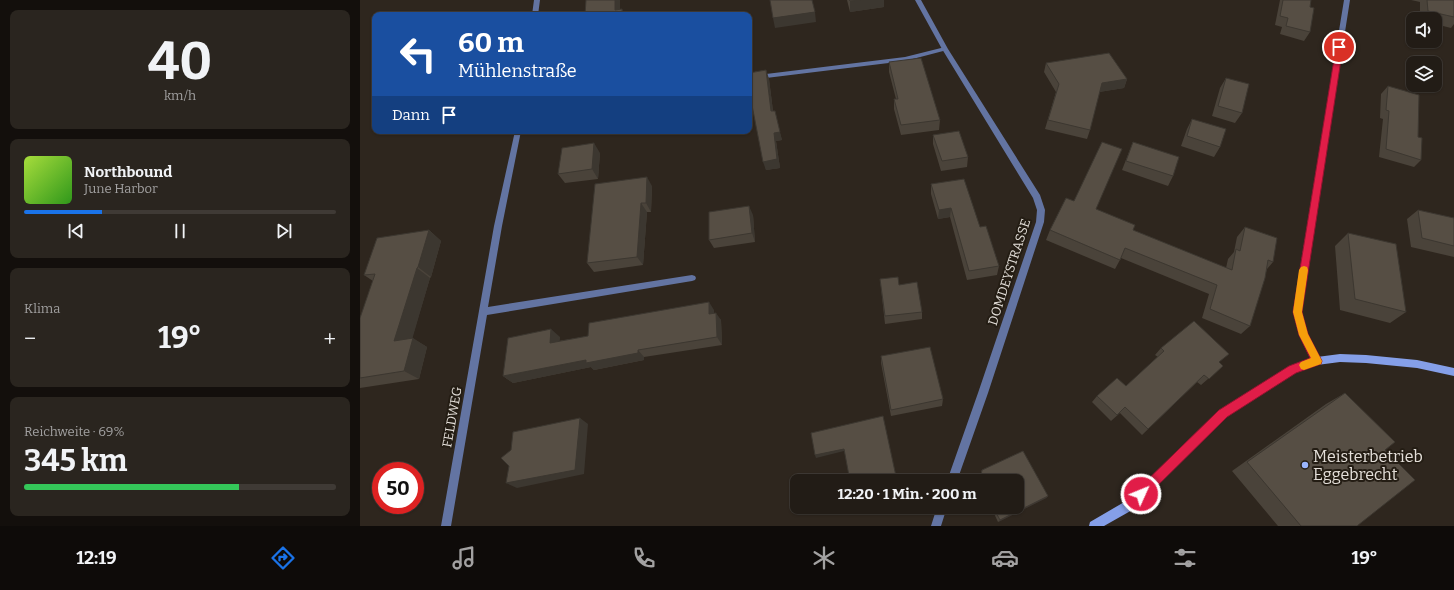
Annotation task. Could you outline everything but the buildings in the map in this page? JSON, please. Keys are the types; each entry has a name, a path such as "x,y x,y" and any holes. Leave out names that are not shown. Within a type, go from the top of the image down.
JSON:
{"main road":[{"path":"1094,526 1130,505 1223,414 1293,369 1317,361 1340,358 1417,364 1454,372"}],"street":[{"path":"535,12 537,0"},
{"name":"DOMDEYSTRASSE","path":"918,0 945,49 1037,197 1041,210 1040,222 1033,244 954,474"},
{"path":"1317,361 1304,335 1297,312 1347,0"},
{"path":"752,78 905,59 945,49"},
{"name":"FELDWEG","path":"446,526 483,312 517,134"},
{"path":"483,312 692,278"},
{"path":"936,526 940,514"}],"slow traffic":[{"path":"1304,270 1297,312 1304,335 1317,361 1304,365"}],"place":[{"name":"Meisterbetrieb Eggebrecht","path":"1305,465"}],"route":[{"path":"1141,494 1223,414 1293,369 1317,361 1304,335 1297,312 1339,47"}]}
